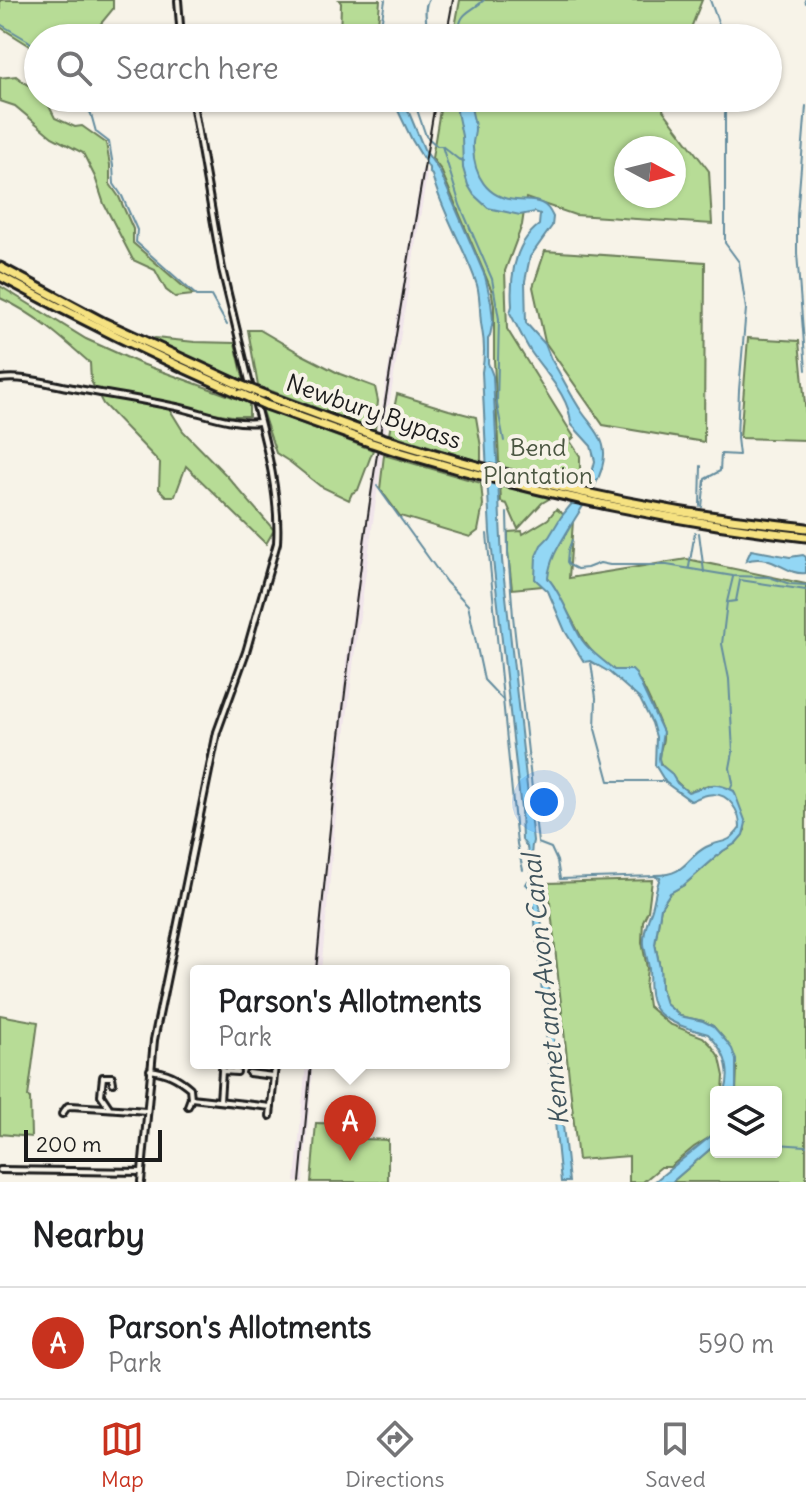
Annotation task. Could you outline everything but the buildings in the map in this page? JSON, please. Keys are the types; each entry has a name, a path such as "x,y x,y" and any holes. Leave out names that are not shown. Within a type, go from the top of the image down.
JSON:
{"highway":[{"name":"Newbury Bypass","path":"0,267 105,323 240,385 372,439"},
{"name":"Newbury Bypass","path":"0,276 134,346 266,405 397,447 563,496 806,528"},
{"name":"Newbury Bypass","path":"503,478 569,489 599,500 705,524 806,537"}],"street":[{"path":"178,0 180,24"},
{"path":"141,1182 150,1070 160,1006 217,732 246,652 277,543 278,525 271,472 222,269 194,112"},
{"path":"0,379 34,379 246,424 259,422"},
{"path":"270,1116 274,1069"},
{"path":"150,1070 169,1073 186,1084 190,1088 191,1098 188,1106"},
{"path":"220,1101 222,1071 237,1072"},
{"path":"249,1073 273,1076"},
{"path":"109,1107 101,1095 103,1077 112,1077 113,1083"},
{"path":"191,1098 271,1107"},
{"path":"62,1114 68,1106 146,1111"},
{"path":"0,1170 142,1172"}],"shaded area":[{"path":"422,169 427,172 426,181 390,400 354,658 322,965 315,965 346,659 385,387"},
{"path":"305,1069 312,1069 303,1182 295,1182"}],"green space":[{"path":"0,0 113,0 113,9 101,24 24,24 24,42 0,27"},
{"path":"339,0 380,0 378,24 340,24"},
{"path":"460,0 702,0 693,24 456,24"},
{"path":"16,76 24,82 24,112 52,112 55,118 75,127 82,126 106,143 110,184 133,229 133,243 193,295 175,297 166,290 155,270 133,260 104,204 83,153 52,137 15,106 0,101 0,78"},
{"name":"Bend Plantation","path":"440,112 665,112 683,136 614,136 614,208 686,208 686,140 709,171 712,224 575,215 526,198 522,225 505,271 507,329 574,437 570,441 580,456 580,481 542,503 518,529 507,504 501,502 491,289 441,170 432,158"},
{"path":"545,251 705,262 704,442 603,425 545,342 533,287"},
{"path":"0,286 86,339 139,363 249,403 249,416 167,405 183,431 274,530 266,544 186,466 175,496 166,496 159,489 160,463 103,404 91,381 90,363 36,319 0,298"},
{"path":"248,330 260,330 340,374 375,387 378,401 375,430 258,386"},
{"path":"748,338 799,341 806,440 740,438"},
{"path":"149,340 235,343 244,381"},
{"path":"397,394 476,417 481,462 389,434"},
{"path":"261,408 373,450 358,490 352,493 349,500 320,486 276,453"},
{"path":"384,455 481,483 483,505 478,531 470,537 400,516 380,489"},
{"path":"556,509 573,521 569,578 687,559 806,584 806,1182 672,1182 710,1149 710,1158 782,1158 782,1086 736,1086 737,1068 726,1041 713,1026 680,1016 666,1004 655,944 661,907 670,893 736,843 745,830 734,791 708,785 688,792 663,767 659,760 662,731 640,682 629,673 614,670 594,654 553,585 512,589 508,532 522,531 523,534 548,519"},
{"path":"652,880 642,942 647,968 645,986 648,1006 669,1024 703,1037 720,1058 723,1086 710,1086 710,1137 670,1167 661,1167 643,1182 629,1182 629,1156 578,1160 548,883"},
{"path":"0,1015 38,1022 28,1097 31,1137 0,1134"},
{"path":"316,1123 358,1124 365,1139 388,1140 388,1182 311,1182"}],"water":[{"name":"Kennet and Avon Canal","path":"399,112 409,112 424,149 440,172 485,276 491,302 493,320 488,339 488,363 493,376 502,560 533,841 531,856 539,891 569,1182 561,1182 533,902 531,889 526,884 531,876 527,847 522,840 490,533 482,372 484,345 478,291 429,168"},
{"path":"457,112 472,112 474,158 479,176 489,190 506,198 543,204 553,217 552,226 530,257 525,281 526,323 545,344 604,449 603,464 596,483 556,551 548,578 593,653 614,670 632,670 636,674 663,732 660,764 688,792 715,785 734,791 746,823 743,835 736,843 670,893 661,907 655,944 666,1004 680,1016 713,1026 726,1041 736,1060 736,1086 726,1086 725,1061 708,1034 674,1023 657,1011 650,996 644,940 660,878 655,875 680,869 699,851 731,837 740,828 738,815 723,796 707,795 691,801 666,783 655,765 656,737 640,699 609,672 590,661 584,662 565,631 548,591 535,579 536,556 541,545 586,486 595,461 591,446 571,424 562,395 531,352 510,313 515,262 524,242 539,225 540,214 520,215 488,208 474,195 463,168 462,136"},
{"path":"751,550 790,557 803,555 806,557 806,573 764,560 746,561"},
{"path":"710,1137 710,1149 672,1182 654,1182"}],"waterway":[{"path":"381,24 385,0"},
{"path":"427,24 428,0"},
{"path":"460,24 465,14 484,0"},
{"path":"710,0 719,24"},
{"path":"0,24 24,38"},
{"path":"806,106 797,216 806,370"},
{"path":"90,112 96,132 109,142 114,184 137,230 136,242 197,296 211,296 227,325"},
{"path":"418,112 426,136 464,161"},
{"path":"702,507 705,479 720,471 721,454 739,455 739,390 746,309 739,262 725,243 725,112"},
{"path":"442,146 460,205 492,279 499,319 497,404 504,441"},
{"path":"700,506 701,466"},
{"path":"377,486 446,582 468,605 484,680 503,700"},
{"name":"Kennet and Avon Canal","path":"507,513 513,616 538,843 551,848 560,879 656,876"},
{"path":"689,567 695,532"},
{"path":"699,533 704,572"},
{"name":"Kennet and Avon Canal","path":"487,534 517,844 523,870"},
{"path":"572,540 567,562 577,569 600,563 667,565 733,576 769,577 790,584 806,585"},
{"path":"731,788 733,752 729,679 722,644 733,577"},
{"path":"729,602 736,601 740,580 806,590"},
{"path":"591,662 596,698 595,729 609,781 663,781 668,784"},
{"path":"782,1144 806,1146"}],"railway":[{"path":"449,24 453,0"},
{"path":"317,965 363,548 434,112"},
{"path":"300,1182 310,1069"}],"place":[{"name":"Parson's Allotments","path":"350,1161"}]}
